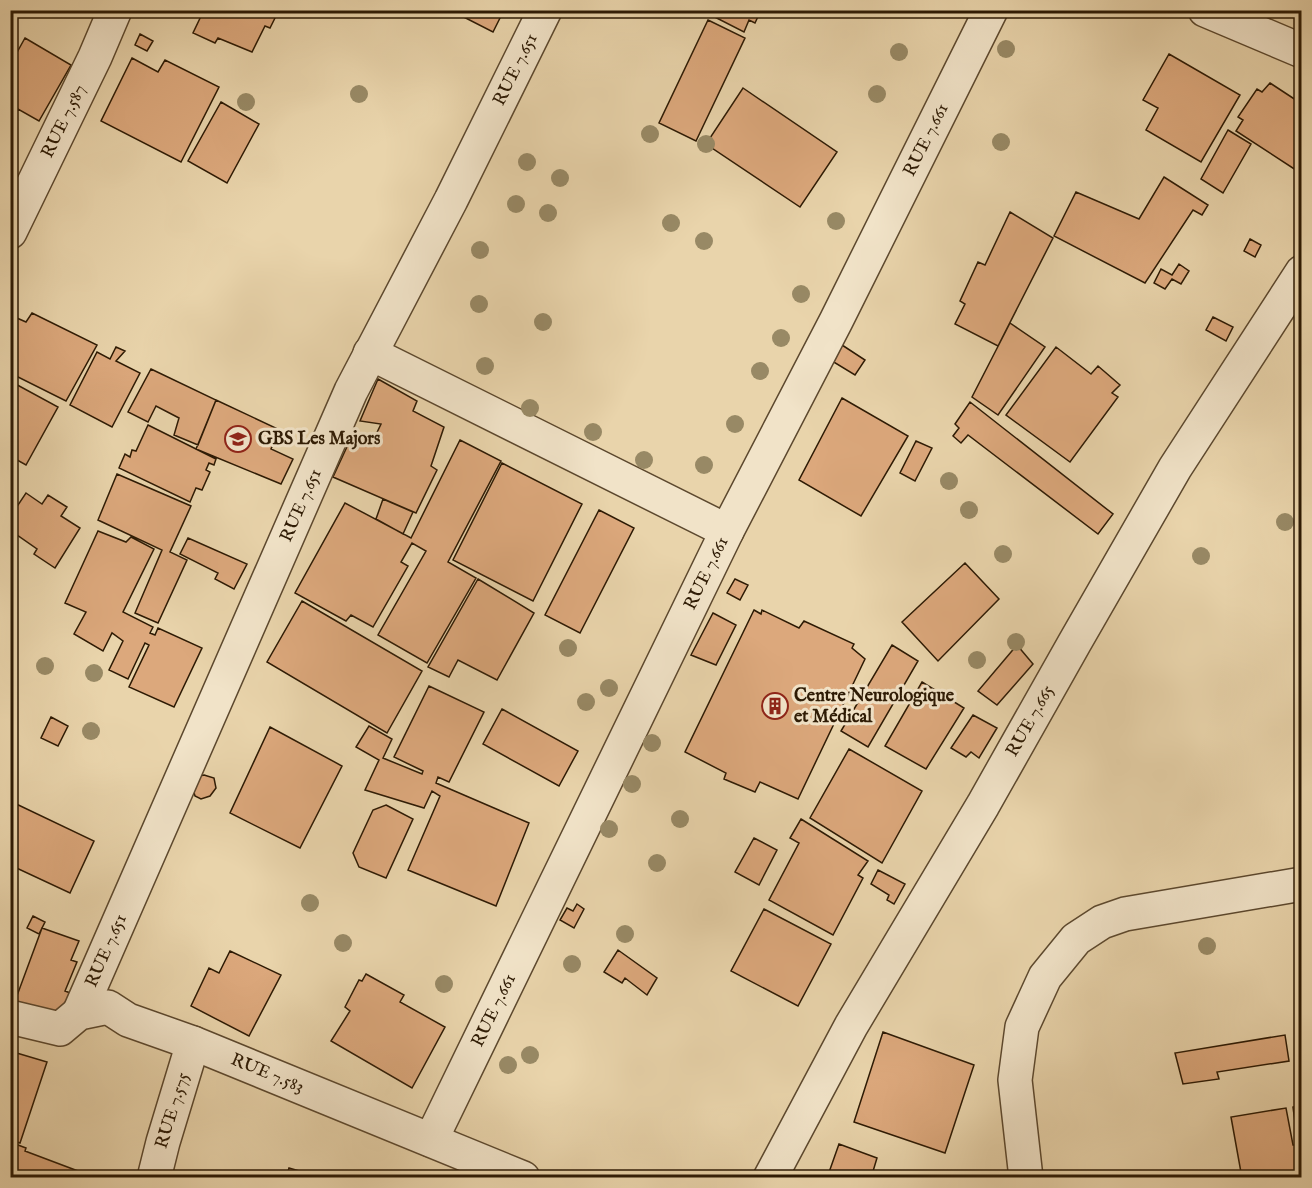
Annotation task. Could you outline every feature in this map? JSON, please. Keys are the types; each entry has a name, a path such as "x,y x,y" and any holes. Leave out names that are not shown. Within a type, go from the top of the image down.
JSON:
{"street":[{"name":"RUE 7.587","path":"10,232 95,57 115,10"},
{"name":"RUE 7.651","path":"79,1013 351,392 451,200 545,10"},
{"name":"RUE 7.661","path":"431,1140 727,531 836,321 991,10"},
{"path":"1205,10 1302,51"},
{"name":"RUE 7.665","path":"770,1178 851,1026 983,805 1175,468 1302,272"},
{"path":"370,353 727,531"},
{"path":"1026,1178 1015,1080 1022,1027 1045,977 1076,939 1102,921 1125,914 1302,884"},
{"name":"RUE 7.583","path":"10,1017 60,1029 79,1013 108,1007 128,1020 193,1043 524,1178"},
{"name":"RUE 7.575","path":"154,1178 193,1043"}],"building":[{"path":"201,10 276,10 278,12 270,28 265,26 252,52 218,38 215,43 193,33 203,12"},
{"path":"450,10 504,10 493,32"},
{"path":"701,10 761,10 755,23 749,20 744,32"},
{"path":"708,20 745,38 696,141 659,123"},
{"path":"140,34 153,41 147,51 135,45"},
{"path":"25,38 71,65 39,121 18,109 10,124 10,65"},
{"path":"1169,54 1240,95 1201,162 1146,130 1158,108 1143,100"},
{"path":"132,58 158,72 165,60 219,87 181,162 101,121"},
{"path":"1270,83 1302,104 1302,174 1236,131 1243,120 1238,117 1257,89 1262,92"},
{"path":"743,88 837,152 800,207 706,144"},
{"path":"221,102 259,124 227,183 188,161"},
{"path":"1228,130 1251,144 1223,193 1201,179"},
{"path":"1164,177 1208,205 1202,215 1193,210 1145,283 1054,236 1076,192 1139,219"},
{"path":"1010,212 1053,238 998,346 955,324 965,304 960,301 978,262 985,265"},
{"path":"1250,239 1261,245 1255,257 1244,251"},
{"path":"1179,264 1189,271 1181,284 1172,279 1165,289 1154,283 1161,269 1172,275"},
{"path":"32,313 97,345 66,401 10,373 10,353 13,349 10,348 10,315 26,322"},
{"path":"1213,317 1233,327 1226,341 1206,330"},
{"path":"1010,323 1045,347 998,415 972,397"},
{"path":"842,345 865,360 855,375 832,361"},
{"path":"116,347 125,351 116,361 140,373 112,427 70,405 97,352 110,359"},
{"path":"1056,347 1091,374 1098,366 1120,385 1112,393 1118,397 1070,462 1006,415"},
{"path":"151,369 216,400 198,445 174,435 179,418 156,406 148,422 128,412"},
{"path":"378,379 417,401 413,411 444,427 431,466 437,470 416,513 333,477 352,436 371,445 381,424 360,421"},
{"path":"10,381 58,407 26,465 10,456"},
{"path":"842,398 908,436 861,516 799,480"},
{"name":"GBS Les Majors","path":"216,400 280,430 271,449 293,459 281,484 196,449"},
{"path":"970,402 1113,514 1098,534 968,435 961,443 953,436 959,428 955,424"},
{"path":"148,425 216,459 214,465 209,463 206,470 210,472 202,490 196,488 190,502 119,468 125,454 130,457 132,450 136,451"},
{"path":"460,440 501,461 448,562 476,578 427,663 378,635 426,551 412,543 401,562 408,566 373,627 351,615 346,621 295,593 345,503 411,538"},
{"path":"916,441 932,448 915,481 900,473"},
{"path":"502,463 582,504 533,601 453,560"},
{"path":"117,474 191,506 170,552 187,560 158,623 135,613 162,550 98,520"},
{"path":"26,493 42,504 48,495 67,507 61,516 80,528 55,568 34,554 37,549 10,530 10,517"},
{"path":"383,499 413,512 403,534 376,519"},
{"path":"599,510 634,528 580,633 545,615"},
{"path":"98,531 126,542 131,537 154,549 123,612 153,627 150,633 155,635 158,628 202,648 174,707 129,687 149,645 145,643 128,679 109,670 123,641 112,633 103,651 74,634 86,612 65,603"},
{"path":"188,538 247,564 234,589 215,579 218,573 180,554"},
{"path":"965,563 999,599 938,661 902,622"},
{"path":"478,579 534,613 497,680 458,660 449,677 428,667"},
{"path":"735,579 748,585 740,600 727,593"},
{"path":"302,601 422,671 387,733 267,662"},
{"name":"Centre Neurologique et Médical","path":"754,610 761,614 762,610 799,628 804,621 854,644 852,648 865,659 798,799 760,782 755,792 724,779 726,773 685,752"},
{"path":"713,613 736,625 716,665 691,655"},
{"path":"892,645 918,661 868,747 841,731"},
{"path":"1017,645 1033,664 997,705 978,691"},
{"path":"922,682 964,708 926,769 885,746"},
{"path":"429,686 484,712 449,782 438,777 436,783 529,823 496,906 408,870 440,796 432,791 424,808 365,790 379,760 356,747 369,726 392,739 383,758 422,774 423,771 394,757"},
{"path":"502,709 578,751 559,786 483,744"},
{"path":"973,715 997,728 979,758 971,752 966,757 951,748"},
{"path":"51,717 68,726 58,746 41,738"},
{"path":"270,727 342,766 300,848 230,813"},
{"path":"849,749 922,791 882,863 810,818"},
{"path":"204,775 214,778 216,788 210,796 201,799 195,796 192,786 195,777"},
{"path":"10,801 94,841 70,893 10,865"},
{"path":"386,805 413,819 386,878 359,867 353,853 373,810"},
{"path":"801,819 868,861 858,875 863,878 833,935 769,900 799,843 790,838"},
{"path":"754,838 777,850 759,885 735,872"},
{"path":"878,870 905,884 894,904 887,900 889,895 871,884"},
{"path":"577,904 584,909 574,928 560,920 567,908 573,911"},
{"path":"764,909 831,944 798,1006 731,971"},
{"path":"33,916 45,922 39,934 27,928"},
{"path":"42,928 79,941 71,960 77,962 65,991 73,994 66,1020 15,1001"},
{"path":"618,950 657,978 647,995 625,978 622,983 604,972"},
{"path":"230,951 281,975 249,1036 191,1006 209,968 219,973"},
{"path":"366,974 404,995 400,1002 445,1027 412,1088 331,1041 350,1011 345,1007 359,980 362,981"},
{"path":"883,1032 974,1065 945,1153 854,1122"},
{"path":"1285,1035 1289,1061 1217,1072 1219,1079 1183,1084 1175,1053"},
{"path":"10,1051 47,1062 20,1143 10,1140"},
{"path":"1302,1105 1302,1178 1242,1178 1231,1117 1286,1108 1293,1145 1298,1145 1293,1107"},
{"path":"10,1142 26,1148 25,1151 78,1171 75,1178 10,1178"},
{"path":"839,1144 877,1158 871,1178 827,1178"},
{"path":"289,1168 303,1172 302,1178 286,1178"},
{"path":"945,1173 982,1173 982,1178 945,1178"}],"place":[{"name":"GBS Les Majors","path":"238,439"},
{"name":"Centre Neurologique et Médical","path":"775,706"}]}
